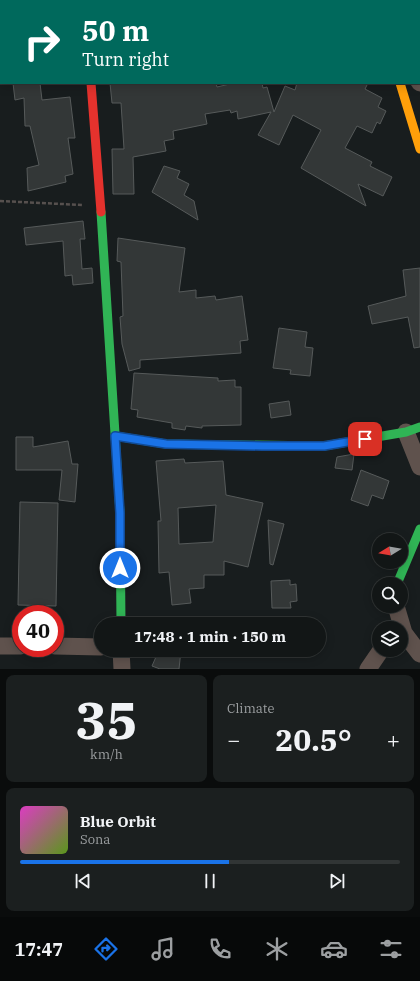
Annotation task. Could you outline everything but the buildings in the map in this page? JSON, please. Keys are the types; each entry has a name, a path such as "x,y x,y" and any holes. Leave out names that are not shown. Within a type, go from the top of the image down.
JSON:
{"street":[{"path":"90,84 101,206 120,513 121,617"},
{"path":"400,84 420,150"},
{"path":"115,436 166,444 324,446 413,430 420,467"},
{"path":"400,577 420,529"},
{"path":"408,638 420,654"},
{"path":"0,646 12,646"},
{"path":"64,646 94,647"},
{"path":"121,657 122,669"},
{"path":"368,669 376,657"}],"path":[{"path":"0,201 101,206"}],"traffic: fast":[{"path":"101,212 120,513 121,617"},
{"path":"115,436 166,444 324,446 406,432 420,427"},
{"path":"400,577 420,529"}],"traffic: slow":[{"path":"400,84 420,149"}],"traffic: jam":[{"path":"91,84 101,212"}],"route":[{"path":"120,568 120,513 115,436 166,444 262,446 324,446 365,439"}]}
